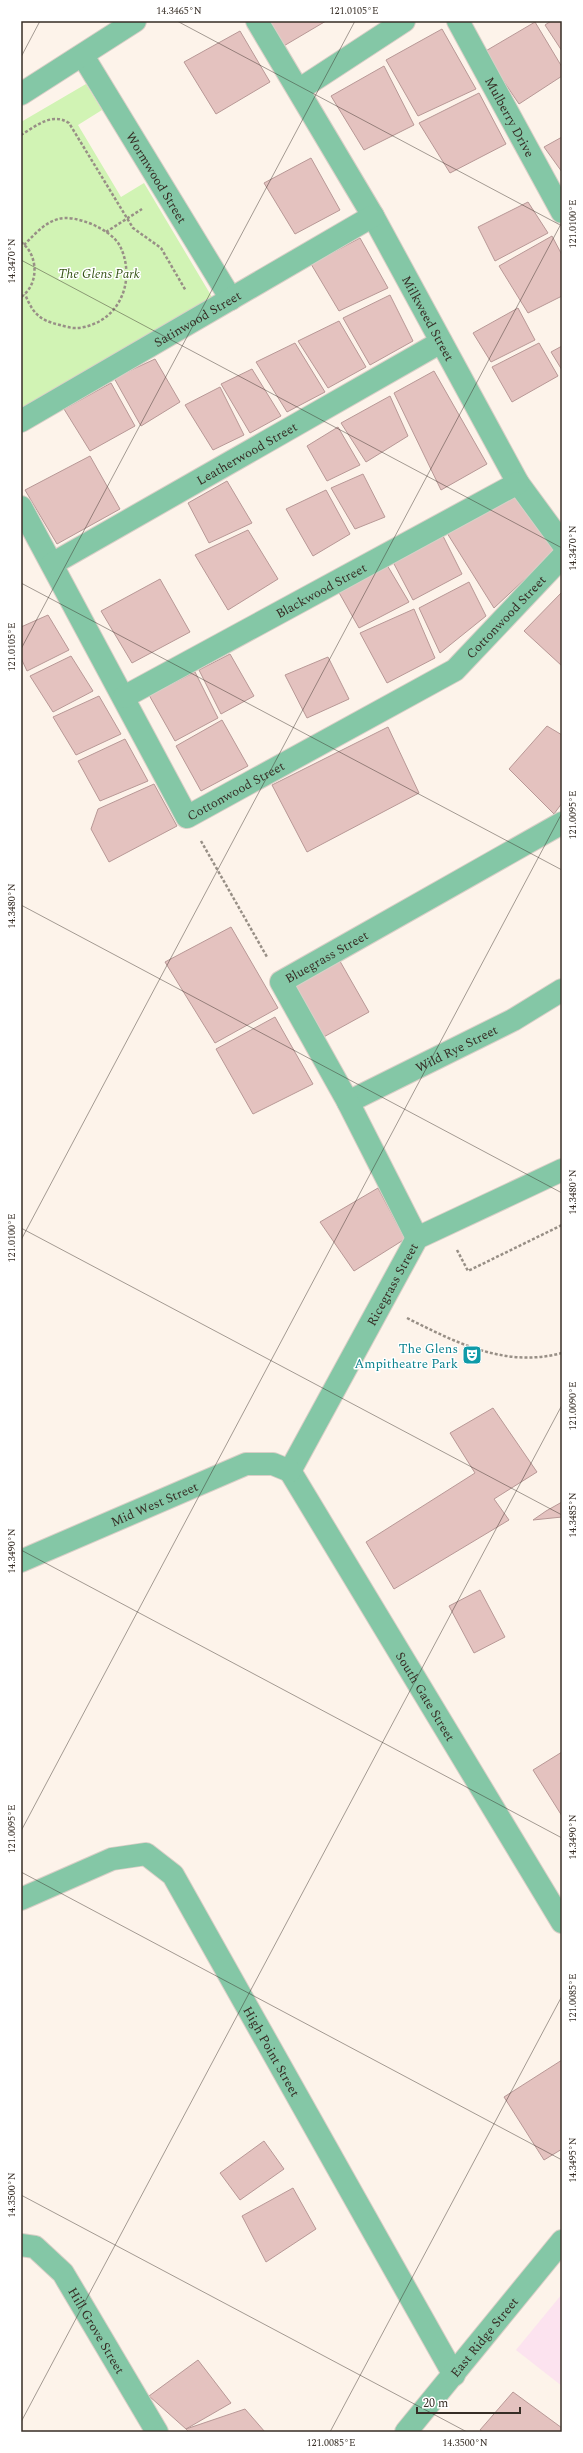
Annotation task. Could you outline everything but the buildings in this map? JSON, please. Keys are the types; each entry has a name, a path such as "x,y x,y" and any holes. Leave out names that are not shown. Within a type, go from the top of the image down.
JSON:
{"street":[{"path":"21,94 83,56 135,21"},
{"name":"Milkweed Street","path":"257,21 300,89 373,216 518,483 562,543"},
{"path":"300,89 404,21"},
{"name":"Mulberry Drive","path":"458,21 562,212"},
{"name":"Wormwood Street","path":"83,56 231,299"},
{"name":"Satinwood Street","path":"21,421 373,216"},
{"name":"Leatherwood Street","path":"52,564 441,342"},
{"name":"Blackwood Street","path":"124,697 518,483"},
{"name":"Cottonwood Street","path":"21,507 187,817 455,670 562,557"},
{"name":"Bluegrass Street","path":"417,1238 348,1102 281,982 562,824"},
{"name":"Wild Rye Street","path":"348,1102 513,1020 562,990"},
{"name":"Ricegrass Street","path":"290,1471 417,1238 562,1170"},
{"name":"Mid West Street","path":"21,1562 246,1464 273,1464 290,1471"},
{"name":"South Gate Street","path":"290,1471 562,1922"},
{"name":"High Point Street","path":"21,1899 112,1859 146,1854 173,1875 454,2374"},
{"name":"East Ridge Street","path":"406,2432 562,2241"},
{"name":"Hill Grove Street","path":"21,2245 35,2248 62,2273 157,2432"}],"path":[{"path":"21,135 51,119 63,120 69,123 133,228 161,248 188,295"},
{"path":"106,232 166,194"},
{"path":"21,297 33,283 35,269 32,256 22,244 39,230 58,219 71,218 88,223 106,232 119,245 126,283 121,300 109,316 93,324 73,329 49,323 32,312 25,294"},
{"path":"187,817 281,982"},
{"path":"444,1225 468,1271 562,1225"},
{"path":"381,1305 458,1343 496,1355 540,1359 562,1353"}],"shaded area":[{"path":"562,2294 562,2386 516,2350"}],"green space":[{"name":"The Glens Park","path":"86,84 102,110 78,125 121,197 144,183 212,297 21,409 21,122"}],"place":[{"name":"The Glens Ampitheatre Park","path":"472,1355"}]}
